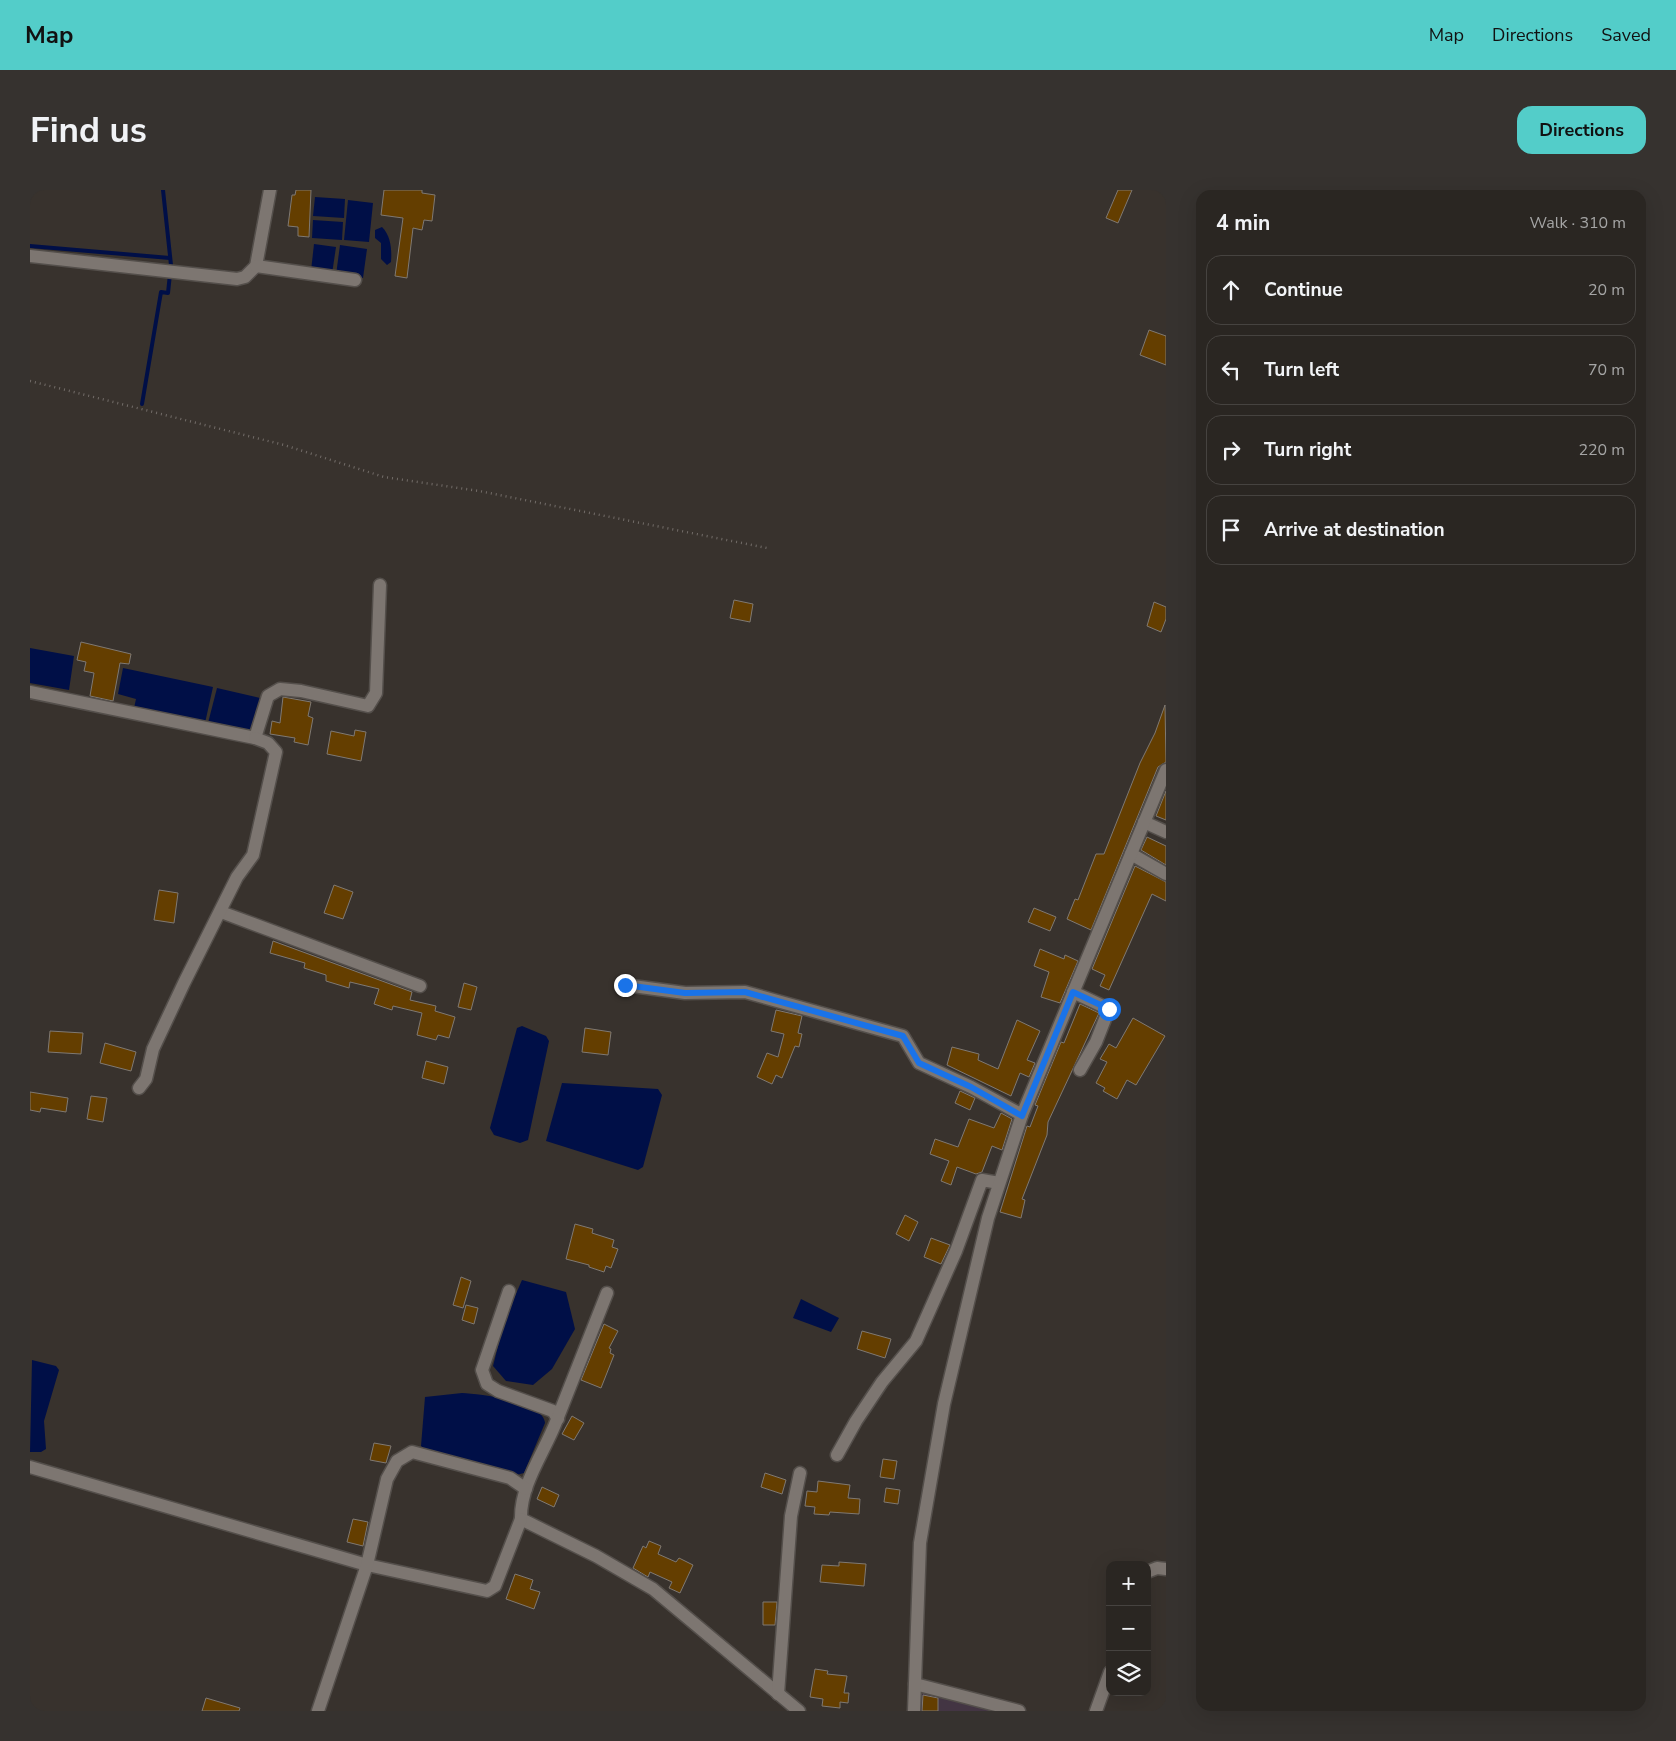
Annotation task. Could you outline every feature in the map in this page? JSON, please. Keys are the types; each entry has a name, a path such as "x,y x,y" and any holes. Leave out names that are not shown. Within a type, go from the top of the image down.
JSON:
{"street":[{"path":"30,256 237,279 244,277 256,266 270,190"},
{"path":"256,266 354,280"},
{"path":"255,738 268,696 280,689 301,691 368,706 376,693 380,586"},
{"path":"30,692 255,738 268,743 276,752 253,855 237,877 168,1016 153,1049 146,1080 139,1088"},
{"path":"914,1711 920,1543 944,1404 988,1218 1022,1116 1166,770"},
{"path":"1144,822 1166,832"},
{"path":"1131,854 1166,874"},
{"path":"220,912 420,986"},
{"path":"625,985 685,993 745,992 903,1036 919,1063 971,1087 1022,1116"},
{"path":"1073,992 1109,1009 1096,1042 1080,1070"},
{"path":"837,1455 856,1421 882,1382 916,1341 956,1251 982,1180 999,1183"},
{"path":"509,1291 482,1370 487,1384 498,1391 553,1411 558,1419"},
{"path":"30,1467 367,1565 486,1591 495,1586 521,1519 521,1507 526,1489 558,1419 607,1293"},
{"path":"318,1711 367,1565 387,1478 398,1461 412,1452 510,1478 526,1489"},
{"path":"778,1694 791,1516 800,1473"},
{"path":"521,1519 596,1556 653,1589 799,1711"},
{"path":"1151,1570 1166,1568"},
{"path":"1096,1711 1106,1683"},
{"path":"915,1684 1018,1711"}],"path":[{"path":"30,382 284,445 384,477 479,491 766,548"}],"shaded area":[{"path":"315,197 345,199 344,218 313,216"},
{"path":"348,200 373,203 369,242 344,240"},
{"path":"313,220 343,222 342,240 312,238"},
{"path":"382,227 389,239 391,248 391,262 387,265 381,259 381,243 375,238 375,230"},
{"path":"314,244 336,247 332,274 311,271"},
{"path":"340,245 367,249 363,278 336,275"},
{"path":"30,648 74,656 69,690 30,683"},
{"path":"123,668 213,687 205,723 134,708 136,699 118,694"},
{"path":"217,688 260,698 252,734 208,723"},
{"path":"522,1026 546,1036 549,1041 528,1140 520,1143 494,1135 490,1128 517,1028"},
{"path":"562,1083 658,1089 662,1095 643,1167 638,1170 546,1141"},
{"path":"522,1280 566,1292 575,1329 552,1369 533,1385 506,1381 493,1366 505,1319"},
{"path":"801,1299 839,1318 831,1332 793,1318"},
{"path":"32,1360 56,1366 59,1370 44,1421 46,1449 41,1452 30,1452"},
{"path":"462,1393 510,1400 534,1409 542,1415 545,1423 524,1473 512,1476 424,1449 421,1446 425,1397"},
{"path":"917,1688 1014,1711 917,1711"}],"building":[{"path":"296,190 311,190 309,237 298,236 298,227 288,226 292,195 295,195"},
{"path":"384,190 422,190 422,193 435,195 432,221 424,220 422,230 413,228 407,278 395,276 403,218 381,215"},
{"path":"1118,190 1132,190 1118,223 1106,218"},
{"path":"1149,330 1166,336 1166,365 1140,355"},
{"path":"734,600 753,604 750,622 730,618"},
{"path":"1154,602 1166,607 1166,619 1161,632 1147,626"},
{"path":"81,642 131,654 129,664 120,663 113,701 90,696 94,673 84,671 86,662 77,660"},
{"path":"283,697 311,702 308,716 313,718 308,745 294,742 295,738 270,734 272,721 280,723"},
{"path":"1165,705 1166,762 1158,767 1091,930 1067,919 1075,899 1078,900 1096,854 1104,854"},
{"path":"355,730 366,732 361,761 327,754 331,731 354,736"},
{"path":"1166,791 1166,820 1156,816"},
{"path":"1147,837 1166,846 1166,865 1141,850"},
{"path":"1135,866 1166,882 1166,901 1152,894 1109,990 1100,986 1105,975 1092,969"},
{"path":"334,885 353,892 343,919 324,913"},
{"path":"159,890 178,893 174,923 154,920"},
{"path":"1034,908 1056,917 1050,931 1028,922"},
{"path":"273,941 412,992 410,1000 436,1006 435,1011 455,1017 449,1038 438,1035 436,1040 417,1035 422,1013 393,1006 392,1010 374,1004 379,989 350,982 349,988 326,981 326,975 304,968 305,963 270,953"},
{"path":"1040,949 1064,959 1065,955 1078,961 1060,1003 1041,997 1049,972 1034,966"},
{"path":"464,983 477,987 471,1010 458,1007"},
{"path":"1080,1004 1099,1013 1048,1122 1047,1135 1022,1199 1025,1200 1021,1218 1000,1212 1027,1126 1030,1127 1038,1106 1035,1105 1061,1042 1064,1043"},
{"path":"776,1010 802,1016 798,1033 802,1034 799,1047 795,1046 782,1078 776,1075 772,1084 757,1077 767,1053 778,1057 784,1034 771,1031"},
{"path":"1133,1018 1165,1036 1136,1085 1127,1080 1117,1099 1103,1091 1105,1088 1096,1083 1107,1062 1100,1059 1109,1044 1116,1048"},
{"path":"1017,1020 1040,1031 1027,1060 1035,1063 1029,1077 1020,1073 1011,1096 947,1065 952,1047 979,1054 978,1060 998,1069"},
{"path":"585,1028 611,1032 608,1055 582,1052"},
{"path":"50,1031 83,1033 81,1054 48,1052"},
{"path":"105,1043 136,1052 131,1071 100,1063"},
{"path":"426,1061 448,1067 444,1084 422,1078"},
{"path":"960,1091 975,1098 970,1110 955,1103"},
{"path":"30,1092 68,1098 66,1112 41,1108 40,1112 30,1110"},
{"path":"91,1096 107,1098 103,1122 87,1119"},
{"path":"1001,1113 1012,1119 1002,1150 992,1146 982,1172 976,1174 957,1167 951,1185 941,1181 949,1161 930,1154 935,1139 958,1147 969,1119 994,1128"},
{"path":"905,1215 918,1222 909,1241 896,1234"},
{"path":"575,1224 593,1229 592,1233 614,1240 612,1247 618,1249 611,1268 606,1266 604,1272 589,1267 589,1265 566,1259"},
{"path":"931,1238 950,1245 941,1264 924,1257"},
{"path":"461,1277 471,1281 463,1308 453,1305"},
{"path":"466,1305 478,1308 474,1324 462,1320"},
{"path":"604,1324 618,1331 609,1348 611,1349 610,1353 614,1355 601,1388 581,1380"},
{"path":"862,1331 891,1339 885,1358 857,1349"},
{"path":"572,1416 584,1423 574,1440 562,1434"},
{"path":"374,1443 391,1446 386,1463 370,1460"},
{"path":"883,1459 897,1461 894,1479 880,1477"},
{"path":"765,1473 786,1480 782,1494 761,1487"},
{"path":"818,1481 850,1485 848,1498 860,1499 859,1514 830,1512 829,1515 814,1514 815,1507 805,1506 807,1491 817,1492"},
{"path":"542,1487 559,1495 554,1507 537,1499"},
{"path":"886,1488 900,1490 898,1504 884,1502"},
{"path":"353,1519 368,1522 363,1546 347,1542"},
{"path":"649,1541 661,1546 658,1554 676,1562 679,1558 693,1565 680,1593 669,1588 672,1582 650,1572 648,1577 633,1568 643,1546 646,1548"},
{"path":"839,1562 866,1564 864,1586 820,1582 822,1565 839,1566"},
{"path":"515,1574 533,1580 530,1589 540,1592 534,1609 506,1599"},
{"path":"763,1602 777,1602 775,1625 763,1625"},
{"path":"815,1669 828,1671 827,1674 847,1676 844,1693 849,1693 848,1703 840,1702 840,1708 822,1706 823,1699 810,1697"},
{"path":"923,1695 938,1698 938,1711 922,1711"},
{"path":"206,1698 240,1708 239,1711 202,1711"}],"waterway":[{"path":"163,190 171,265"},
{"path":"30,246 170,258"},
{"path":"142,404 161,292 168,293 170,274"}],"route":[{"path":"625,985 685,993 745,992 903,1036 909,1042 919,1063 971,1087 1022,1116 1073,992 1109,1009"}]}
